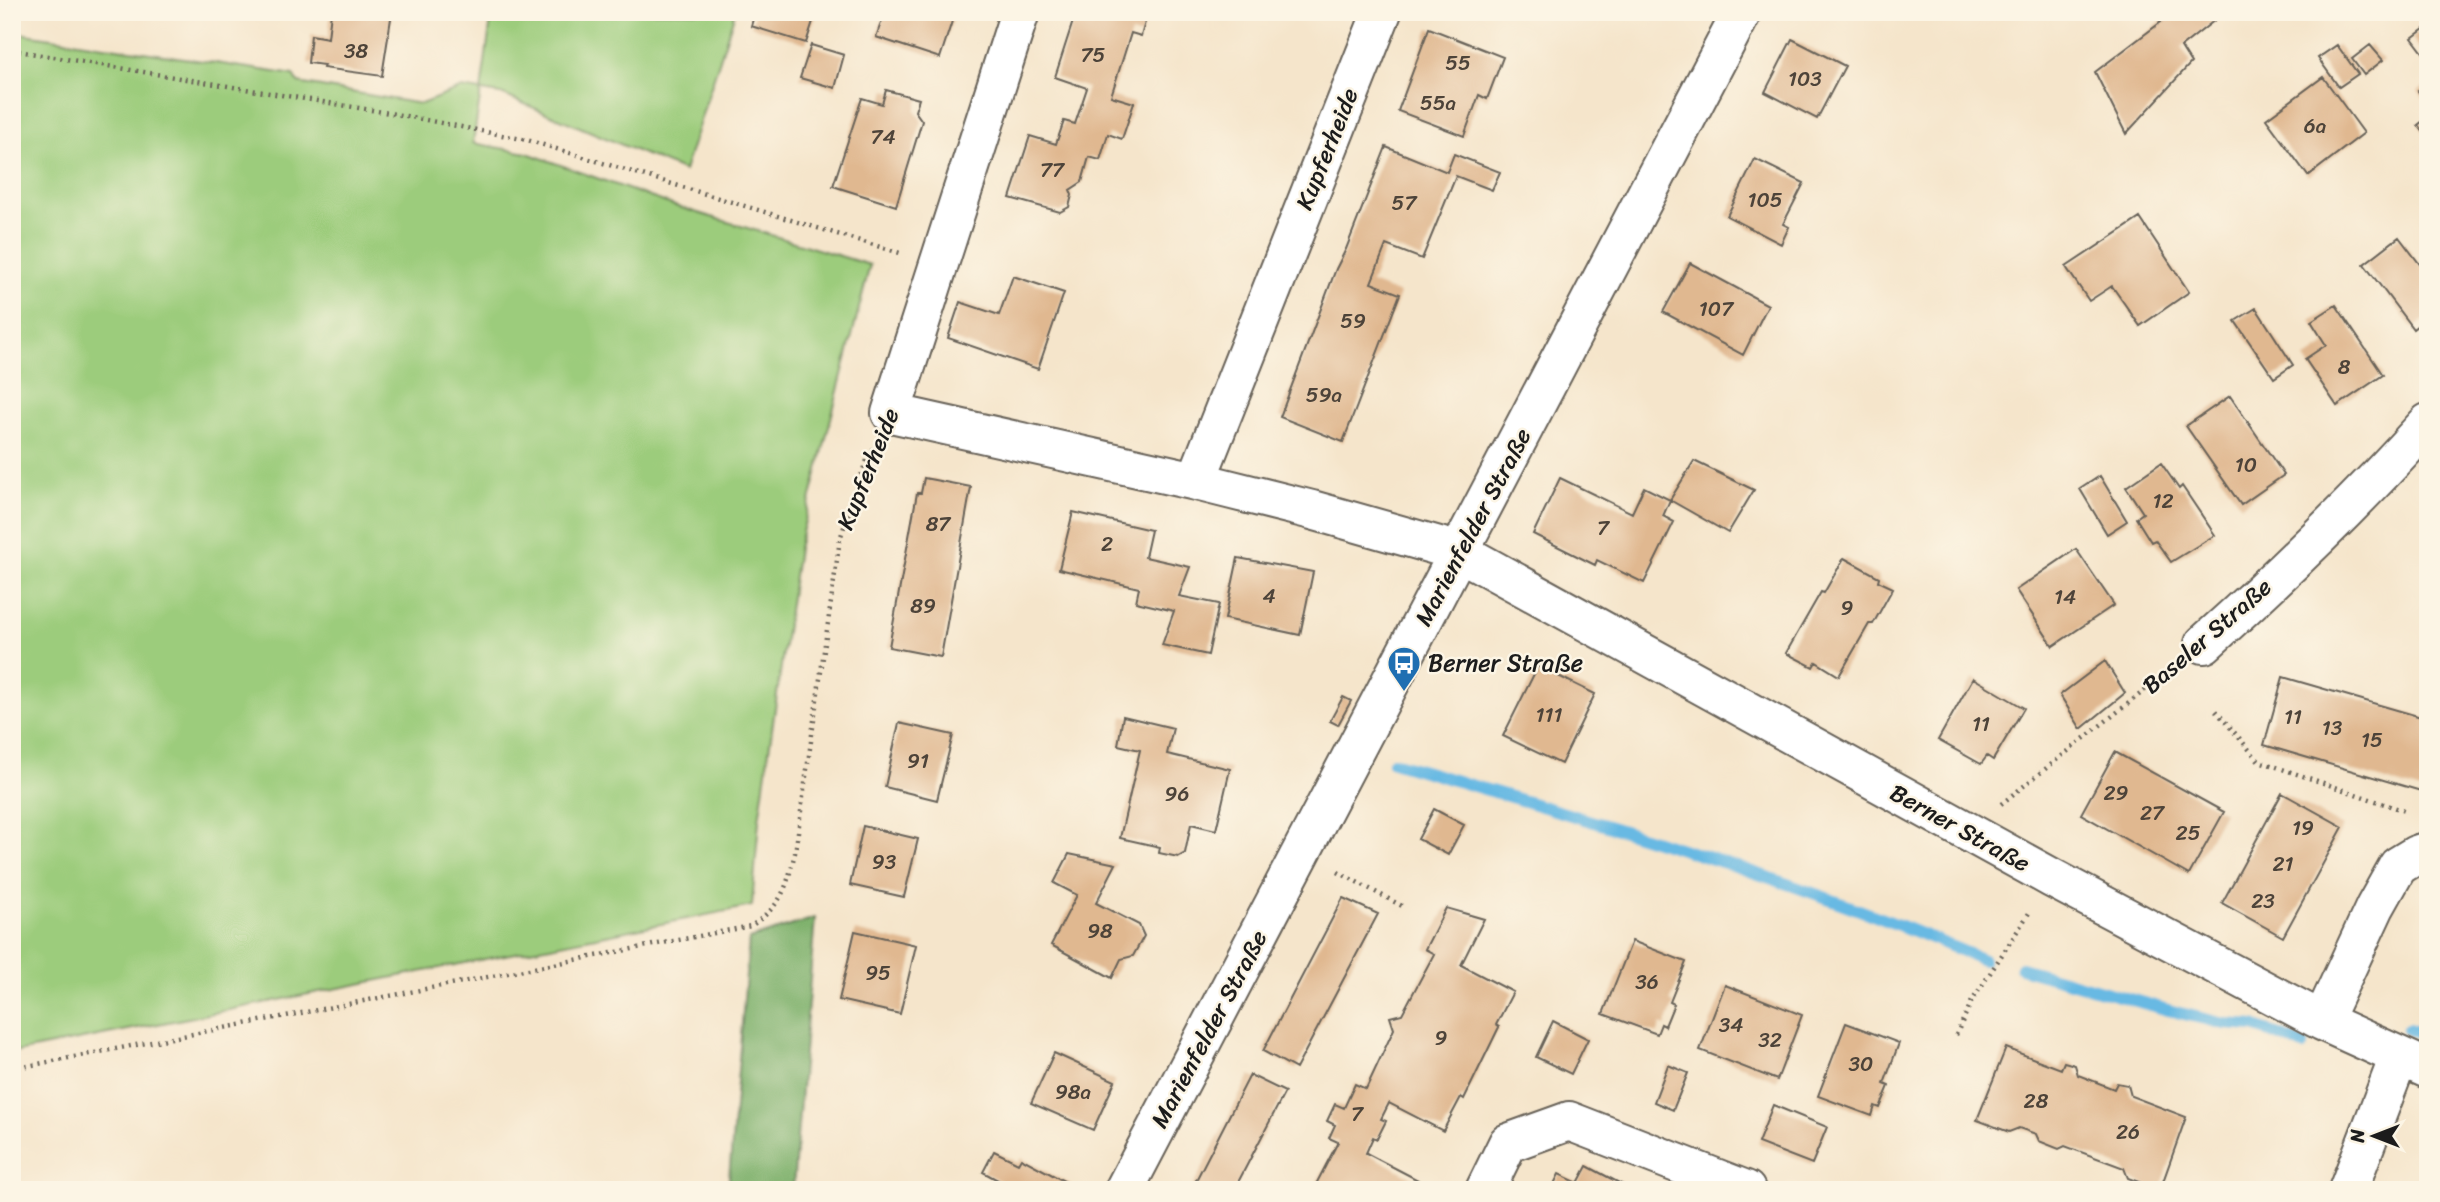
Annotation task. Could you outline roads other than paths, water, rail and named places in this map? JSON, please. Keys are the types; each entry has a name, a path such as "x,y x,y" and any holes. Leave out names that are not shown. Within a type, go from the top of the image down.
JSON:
{"street":[{"name":"Kupferheide","path":"891,413 1020,12"},
{"name":"Kupferheide","path":"1196,481 1382,12"},
{"name":"Marienfelder Straße","path":"1125,1190 1742,12"},
{"name":"Berner Straße","path":"891,413 1196,481 1312,510 1460,552 2052,878 2322,1021 2413,1063"},
{"name":"Baseler Straße","path":"2204,644 2377,480 2428,423"},
{"path":"2322,1021 2375,906 2398,866 2428,851"},
{"path":"2348,1190 2413,1063"},
{"path":"1485,1190 1508,1143 1569,1121 1746,1190"}],"waterway":[{"path":"1393,762 1765,876 1912,930 1983,960"},
{"path":"2021,968 2168,1010 2225,1024 2254,1026 2303,1045"},
{"path":"2408,1029 2428,1036"}],"place":[{"name":"Berner Straße","path":"1404,693"}]}
